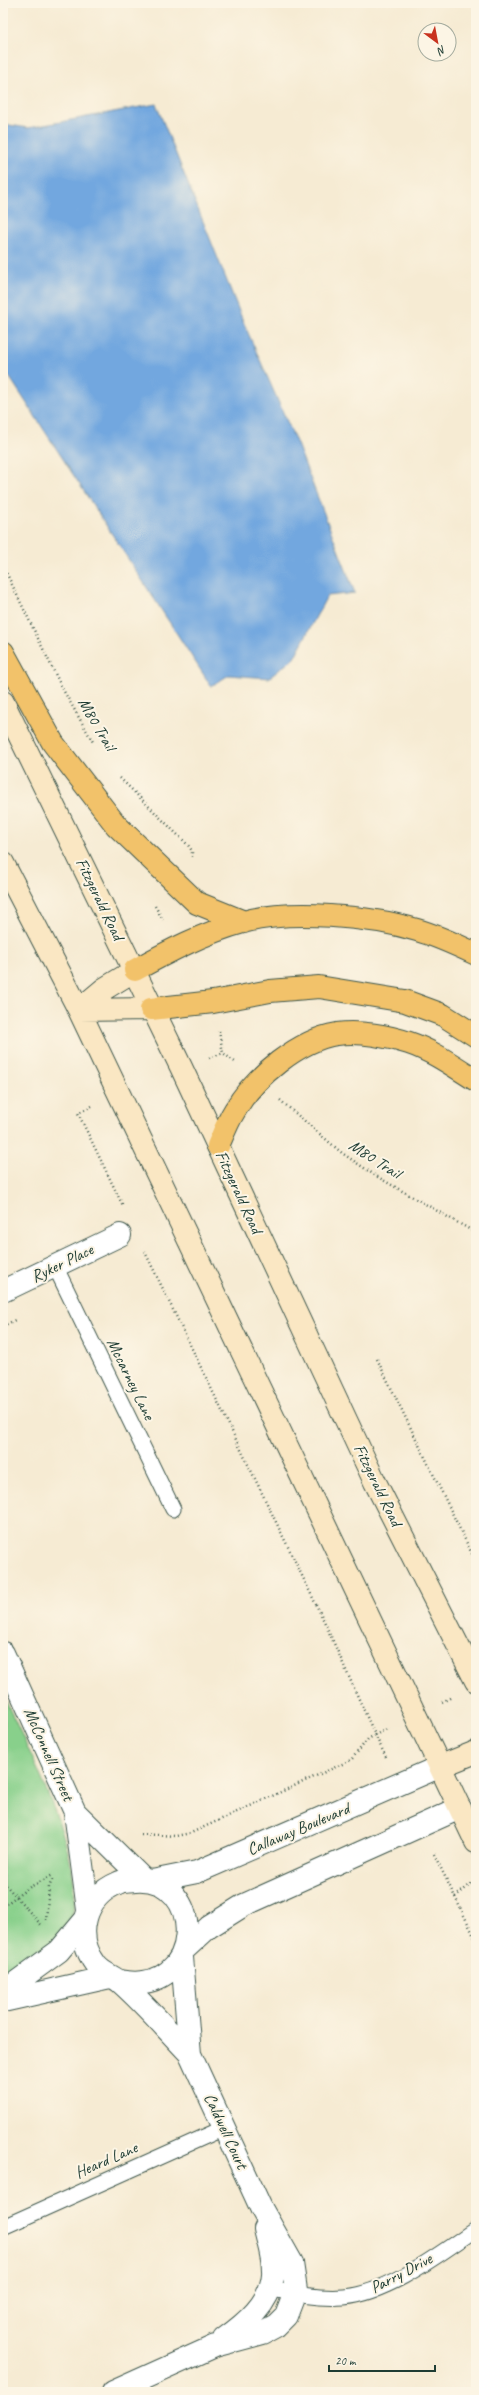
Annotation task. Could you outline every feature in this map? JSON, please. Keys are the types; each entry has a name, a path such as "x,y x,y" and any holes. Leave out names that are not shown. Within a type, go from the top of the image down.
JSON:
{"highway":[{"path":"3,652 53,743 116,825 197,902 244,922"},
{"path":"135,970 190,940 244,922 302,915 365,921 416,929 451,942 476,954"},
{"path":"151,1009 213,1002 270,991 319,987 405,1001 443,1015 476,1036"},
{"path":"218,1146 235,1110 258,1080 279,1062 308,1044 337,1034 375,1035 410,1043 476,1080"}],"street":[{"name":"Fitzgerald Road","path":"3,702 135,970 151,1009 218,1146 375,1482 476,1681"},
{"path":"3,863 78,1010 441,1766 468,1804 476,1842"},
{"path":"78,1010 104,989 135,970"},
{"path":"78,1010 151,1009"},
{"name":"Ryker Place","path":"3,1291 120,1235"},
{"name":"McConnell Street","path":"3,1653 74,1812 86,1915"},
{"path":"441,1766 476,1752"},
{"name":"Callaway Boulevard","path":"148,1880 197,1872 441,1766"},
{"path":"3,2000 114,1979 131,1983 155,1980 175,1966 184,1952 209,1927 244,1905 468,1804"},
{"name":"McConnell Street","path":"74,1812 112,1849 148,1880"},
{"path":"3,1992 59,1951 86,1915 96,1897 107,1888 120,1882 148,1880 167,1889 179,1901 186,1916 188,1932 184,1952"},
{"path":"86,1915 83,1936 88,1952 97,1966 114,1979"},
{"name":"Caldwell Court","path":"184,1952 190,2054"},
{"name":"Caldwell Court","path":"114,1979 190,2054 261,2208 292,2263 295,2276 295,2294"},
{"name":"Caldwell Court","path":"261,2208 272,2262 273,2275 269,2288"},
{"path":"215,2346 245,2324 255,2314 269,2288"},
{"path":"113,2392 215,2346 263,2333 276,2326 286,2316 295,2294"}],"lane":[{"name":"Mccarney Lane","path":"55,1266 173,1509"},
{"name":"Heard Lane","path":"3,2228 224,2128"},
{"name":"Parry Drive","path":"269,2288 307,2296 345,2297 363,2293 412,2271 476,2229"}],"path":[{"name":"M80 Trail","path":"3,566 62,688 96,748"},
{"path":"119,777 188,845 192,851 191,860"},
{"path":"202,1060 223,1053 221,1038"},
{"name":"M80 Trail","path":"276,1097 348,1157 376,1176 476,1233"},
{"path":"98,1103 78,1113 124,1208"},
{"path":"112,1849 142,1833 176,1836 191,1833 351,1760 368,1739 375,1735 324,1622 143,1250"},
{"path":"377,1358 476,1562"},
{"path":"3,1906 16,1896 54,1874 47,1898 45,1917 47,1933"},
{"path":"3,1882 47,1933 59,1951"},
{"path":"455,1897 476,1940"}],"green space":[{"path":"3,1695 26,1743 52,1804 71,1866 75,1893 72,1915 68,1924 61,1933 43,1951 3,1977"}],"water":[{"path":"156,104 245,326 297,444 355,593 327,596 294,658 269,678 229,675 211,686 3,367 3,124 28,128"}]}
